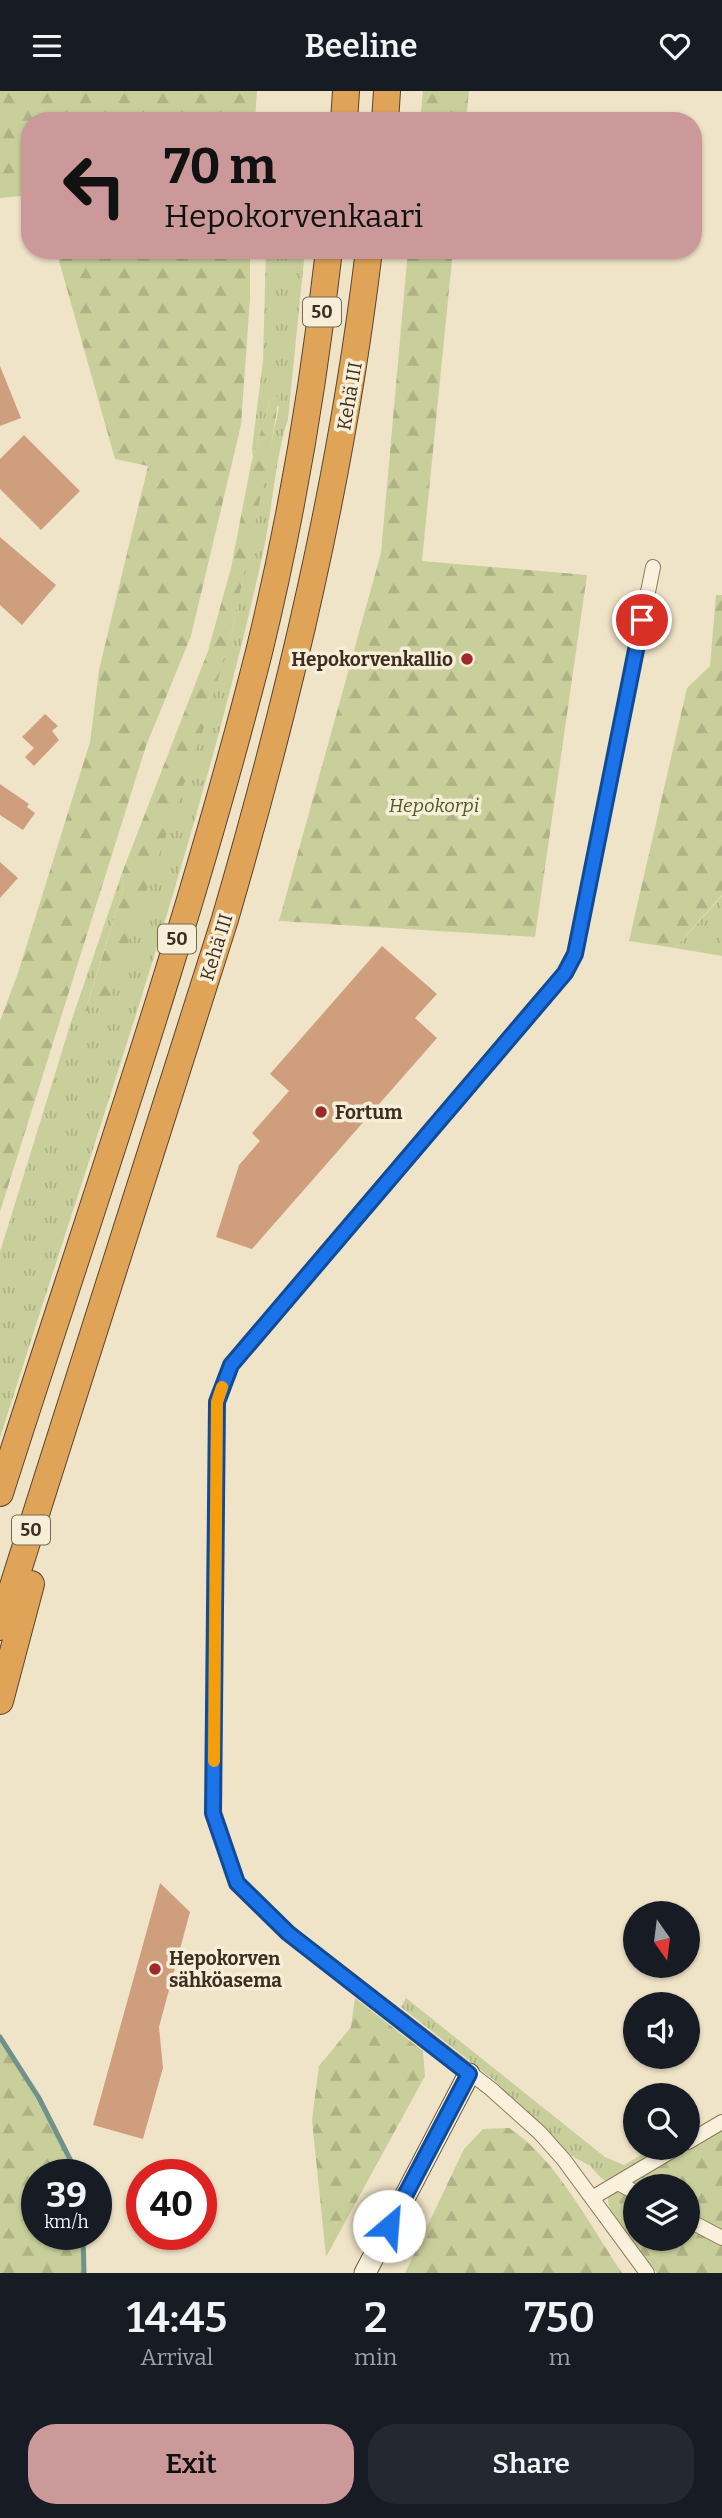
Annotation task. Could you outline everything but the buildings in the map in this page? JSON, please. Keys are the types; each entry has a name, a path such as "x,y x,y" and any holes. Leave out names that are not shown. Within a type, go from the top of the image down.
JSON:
{"highway":[{"path":"345,112 346,91"},
{"path":"386,112 387,91"},
{"name":"Kehä III","path":"0,1493 155,1013 223,786 259,648 295,477 323,308 328,259"},
{"name":"Kehä III","path":"0,1627 225,919 264,784 287,695 333,482 356,354 368,259"},
{"path":"0,1701 45,1533 61,1432"}],"street":[{"path":"647,2273 540,2133 515,2110 288,1933 237,1883 213,1813 217,1402 231,1365 556,983 575,954 653,567"},
{"path":"365,2273 469,2074"},
{"path":"700,2135 722,2122"},
{"path":"592,2199 656,2160"},
{"path":"618,2183 623,2186"},
{"path":"700,2226 722,2238"}],"green space":[{"path":"0,91 257,91 256,112 21,112 21,196 0,198"},
{"path":"423,91 469,91 467,112 421,112"},
{"path":"59,259 250,259 250,298 241,425 191,636 146,746 0,1212 0,1021 18,973 90,742 99,670 148,466 115,459"},
{"path":"266,259 304,259 288,419 244,636 169,907 0,1438 0,1252 71,1022 122,873 124,887 85,1011 231,634 279,407 271,398 253,458 263,360"},
{"name":"Hepokorpi","path":"407,259 452,259 422,561 587,575 535,937 279,921 381,553"},
{"path":"279,396 270,453 231,634 204,727 109,998 85,1012 124,887 122,873 208,651 231,568 251,464 271,398"},
{"path":"716,595 722,595 722,895 675,948 629,941 687,688 710,666"},
{"path":"722,896 722,956 675,948"},
{"path":"355,1998 423,2051 425,2076 326,2257 312,2120 319,2066 351,2027"},
{"path":"406,1998 605,2157 624,2165 633,2160 646,2160 606,2181 602,2179 590,2166 563,2151 494,2080 401,2007"},
{"path":"0,2037 39,2098 70,2159 21,2159 21,2250 83,2250 84,2273 0,2273"},
{"path":"509,2128 542,2156 557,2174 622,2273 405,2273 464,2149 483,2129"},
{"path":"722,2128 722,2273 657,2273 638,2251 700,2251 700,2174 641,2174 666,2160 700,2160 700,2141"},
{"path":"623,2186 623,2231 613,2216 608,2198"}],"waterway":[{"path":"0,2037 39,2098 70,2159"},
{"path":"83,2250 84,2273"}],"slow traffic":[{"path":"214,1761 217,1402 222,1387"}],"place":[{"name":"Hepokorvenkallio","path":"467,659"},
{"name":"Fortum","path":"321,1112"},
{"name":"Hepokorven sähköasema","path":"155,1969"}],"route":[{"path":"389,2226 469,2074 288,1933 237,1883 213,1813 217,1402 231,1365 565,973 575,954 579,938 642,620"}]}
